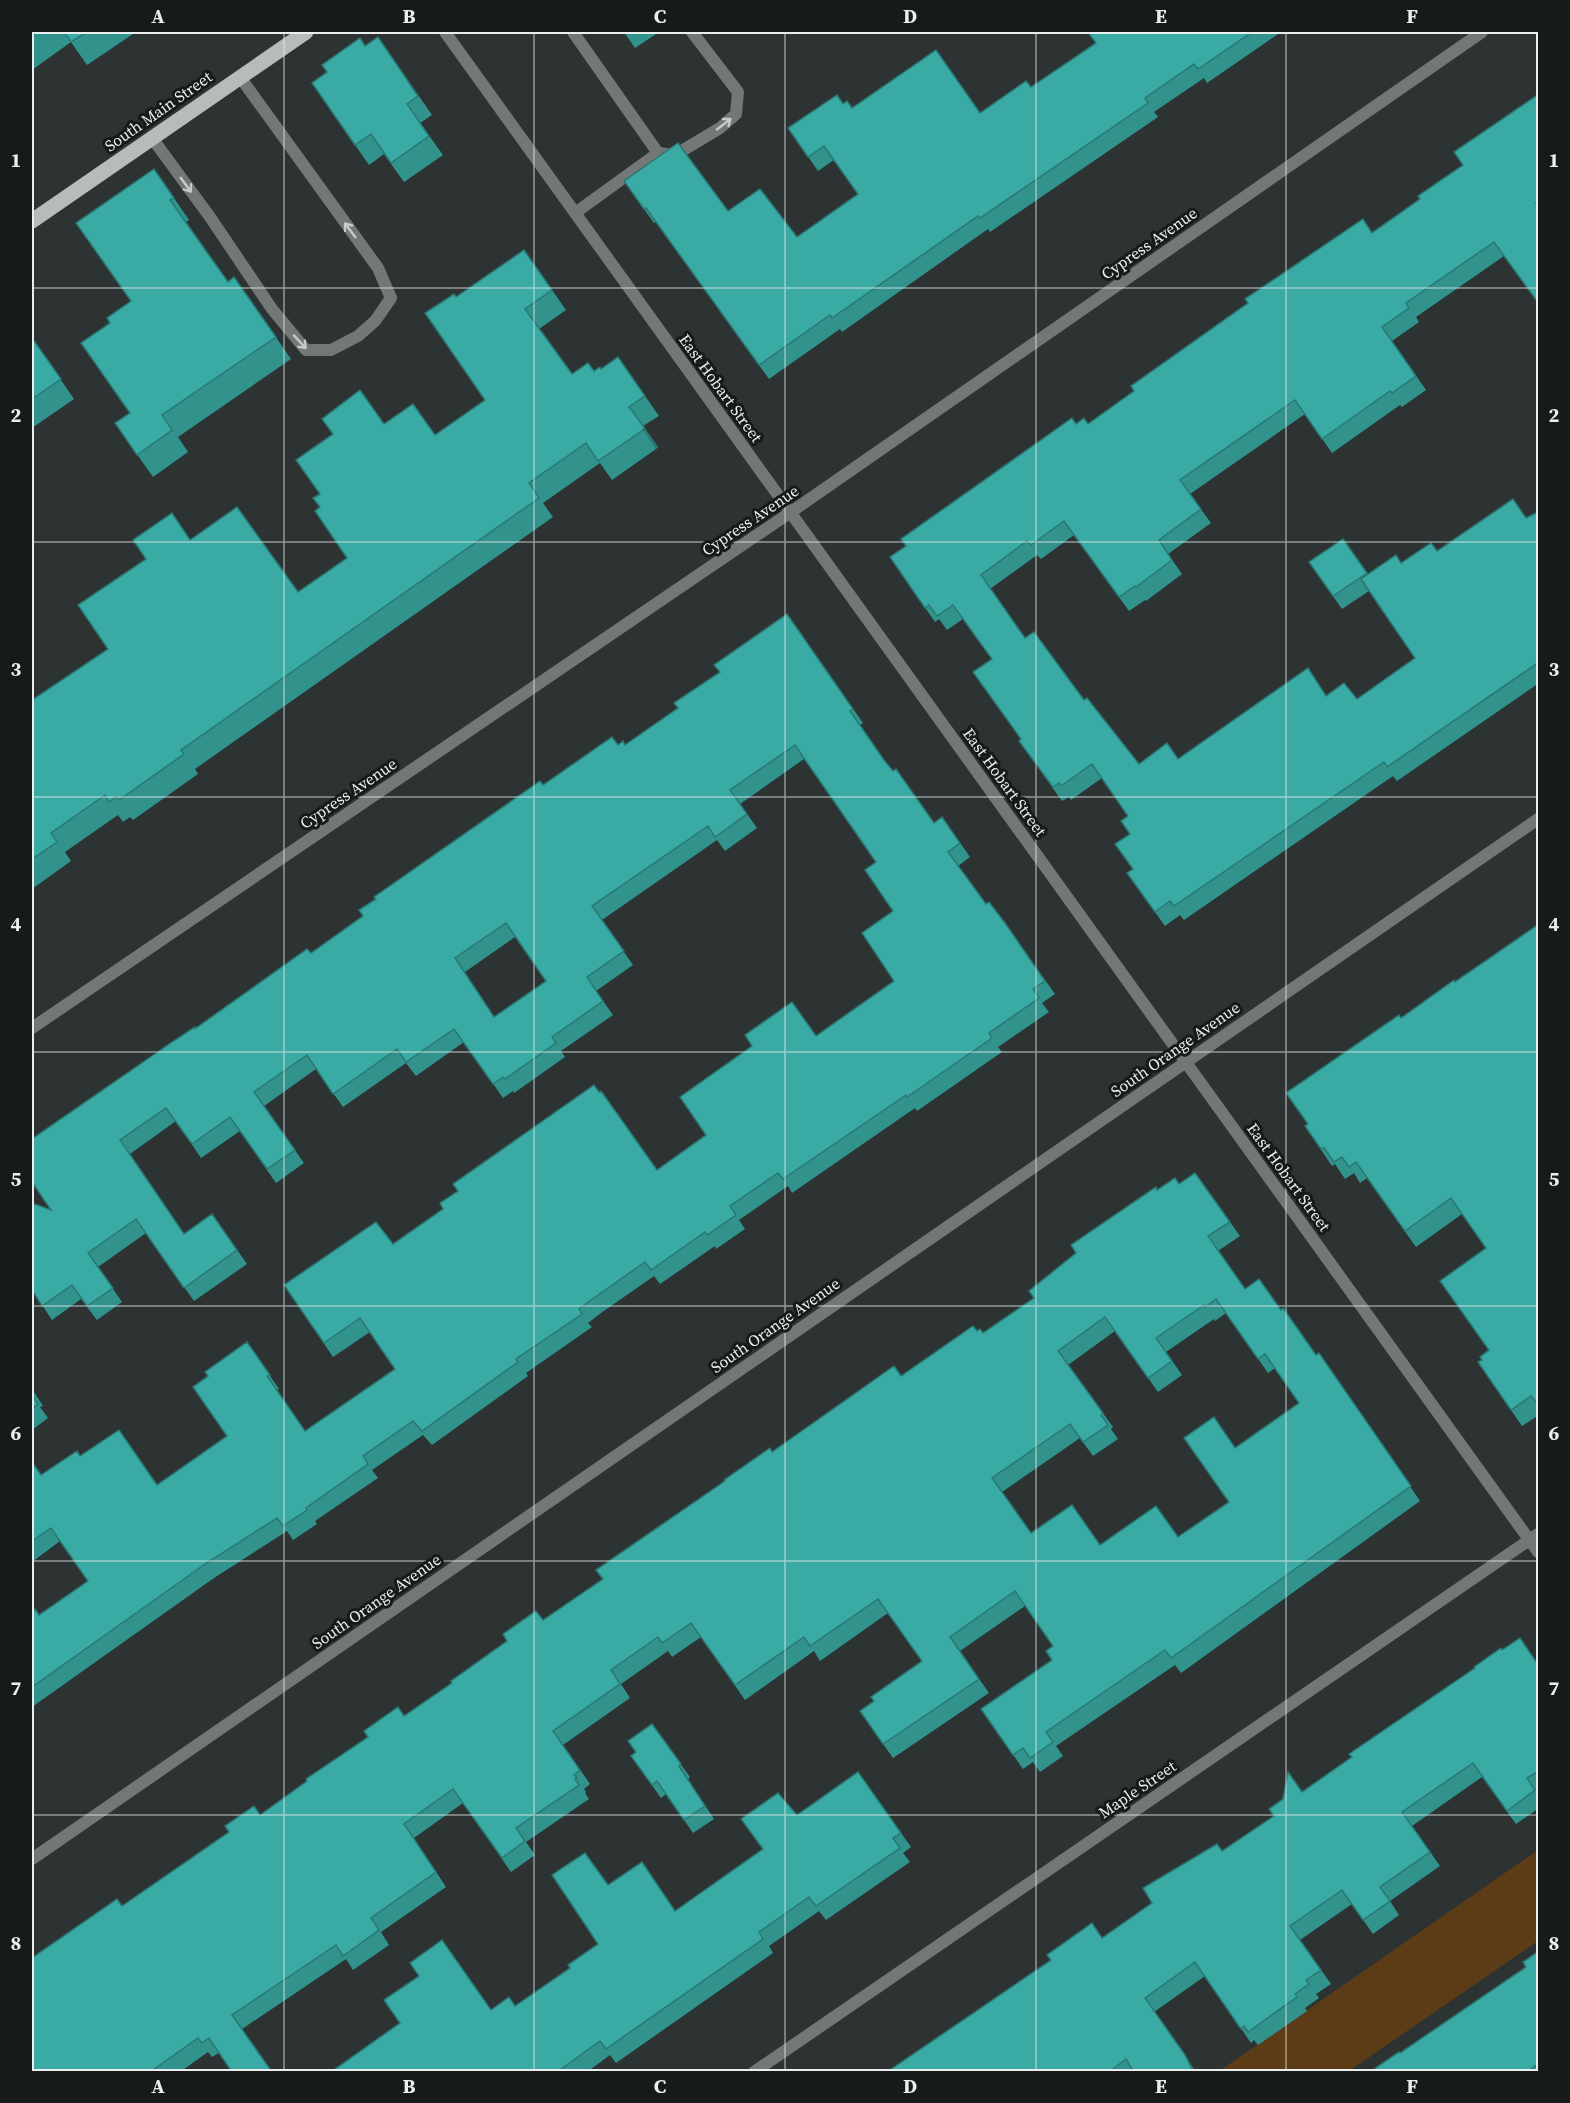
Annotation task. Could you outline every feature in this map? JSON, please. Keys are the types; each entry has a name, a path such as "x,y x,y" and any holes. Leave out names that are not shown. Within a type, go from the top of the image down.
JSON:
{"main road":[{"name":"South Main Street","path":"32,221 306,32"}],"street":[{"name":"East Hobart Street","path":"445,32 1186,1062 1534,1537 1539,1552"},
{"path":"573,32 658,153"},
{"path":"575,213 658,153 675,155 720,128 736,114 738,92 692,32"},
{"name":"Cypress Avenue","path":"32,1028 791,512 1482,32"},
{"path":"152,138 210,217 272,309 306,350 331,350 358,336 375,321 391,298 378,268 240,77"},
{"name":"South Orange Avenue","path":"32,1859 1539,819"},
{"name":"Maple Street","path":"754,2072 1534,1537"}],"shaded area":[{"path":"1538,1850 1538,1941 1349,2071 1218,2072"}],"building":[{"path":"64,32 87,32 71,42"},
{"path":"1088,32 1252,32 1198,69 1194,64 1145,98 1148,103 980,218 978,216 832,318 830,315 759,365 624,181 678,143 728,211 760,189 797,237 858,194 824,146 808,157 788,128 837,95 843,104 847,101 852,108 936,50 980,113 1026,81 1031,87 1096,43"},
{"path":"378,37 418,96 407,104 429,136 391,163 371,134 355,145 312,83 327,72 322,65 360,38 365,46"},
{"path":"1539,94 1539,202 1536,203 1539,206 1539,304 1494,242 1406,303 1409,308 1382,327 1416,376 1392,393 1390,391 1322,439 1295,400 1180,480 1201,509 1159,540 1172,560 1119,597 1064,521 1031,545 1027,541 981,575 1025,638 1034,632 1084,700 1087,698 1139,764 1167,743 1178,759 1308,668 1326,696 1344,683 1357,699 1415,658 1361,579 1396,555 1401,563 1431,543 1437,551 1513,499 1526,518 1536,513 1539,517 1539,662 1387,767 1384,762 1174,906 1170,901 1155,912 1127,873 1133,869 1115,844 1130,834 1121,821 1128,816 1092,764 1061,786 1059,783 1053,787 973,672 992,659 953,605 937,616 929,605 925,608 890,557 906,546 901,539 1072,418 1076,424 1084,418 1088,424 1134,391 1131,386 1248,303 1245,299 1363,219 1372,233 1420,199 1418,196 1463,165 1454,152"},
{"path":"154,169 174,198 170,200 228,282 234,277 276,337 162,415 172,430 137,455 115,423 130,413 81,343 110,323 107,318 131,301 76,223"},
{"path":"524,250 552,290 525,309 572,374 588,363 594,371 600,367 601,369 618,357 645,396 629,407 644,427 643,430 598,461 586,443 529,483 539,498 181,750 184,754 119,800 116,797 109,802 105,795 51,833 57,842 32,859 32,700 108,649 78,605 146,559 133,540 172,513 190,540 237,507 298,592 347,558 315,511 320,507 313,498 320,494 296,460 333,434 322,419 360,390 384,424 413,404 435,435 485,400 425,313 454,294 456,297"},
{"path":"32,338 61,379 32,399"},
{"path":"1343,539 1367,573 1333,596 1309,562"},
{"path":"787,614 853,709 850,711 884,760 893,771 896,769 934,823 942,817 960,843 948,852 986,904 989,902 1005,923 1045,981 1033,989 1039,998 989,1033 992,1038 907,1097 906,1095 783,1179 778,1173 730,1206 736,1215 707,1235 705,1232 651,1270 645,1262 579,1309 582,1314 516,1359 518,1362 422,1431 413,1421 363,1456 368,1464 306,1508 307,1510 283,1526 277,1518 205,1564 32,1687 32,1612 35,1609 39,1615 88,1581 51,1528 32,1541 32,1462 41,1475 77,1451 80,1456 119,1430 157,1485 227,1436 193,1387 208,1376 205,1372 247,1342 270,1375 267,1376 305,1431 395,1369 360,1318 324,1343 284,1285 376,1222 393,1244 443,1209 440,1203 458,1191 453,1184 594,1085 599,1092 601,1091 657,1170 706,1135 680,1097 752,1046 745,1035 792,1002 816,1036 894,981 862,933 893,911 865,870 876,862 795,745 730,790 747,814 715,837 708,826 592,906 624,951 587,977 603,1001 552,1037 556,1043 505,1079 503,1077 493,1084 454,1029 406,1062 397,1049 333,1094 307,1055 254,1092 295,1150 267,1169 230,1117 192,1144 166,1108 120,1140 184,1234 212,1214 237,1250 184,1288 136,1219 88,1253 113,1288 87,1306 72,1285 42,1306 32,1290 32,1203 51,1210 32,1182 32,1139 175,1040 196,1028 307,949 311,953 363,916 359,910 376,899 374,897 540,781 543,785 612,737 618,745 623,741 625,745 678,708 674,703 720,672 714,665","holes":["506,923 546,981 494,1017 455,958"]},
{"path":"1539,924 1539,1402 1537,1403 1531,1396 1511,1410 1478,1362 1482,1360 1480,1357 1489,1350 1440,1281 1486,1248 1451,1198 1405,1231 1356,1162 1349,1167 1342,1157 1334,1162 1324,1148 1321,1149 1305,1126 1308,1124 1286,1093 1399,1015 1401,1018"},
{"path":"1195,1173 1230,1222 1208,1236 1245,1289 1259,1279 1281,1310 1283,1308 1316,1355 1319,1353 1411,1486 1171,1658 1165,1650 1046,1732 1053,1742 1030,1758 1023,1748 1013,1755 981,1709 1052,1660 1046,1651 1053,1646 1015,1591 950,1637 979,1679 883,1744 860,1711 874,1701 871,1697 922,1661 878,1599 810,1646 804,1637 735,1685 691,1623 662,1643 658,1637 611,1670 620,1684 553,1731 580,1770 574,1775 579,1785 516,1828 525,1841 502,1858 453,1789 404,1824 436,1872 371,1918 379,1930 343,1956 336,1945 232,2015 272,2072 232,2072 209,2038 202,2043 198,2038 150,2072 32,2072 32,1958 117,1899 122,1906 229,1832 225,1826 254,1806 260,1815 307,1781 306,1779 368,1737 364,1731 398,1707 404,1716 452,1683 451,1681 507,1641 503,1634 536,1611 543,1620 603,1579 596,1570 770,1448 772,1452 894,1366 901,1376 973,1326 977,1331 980,1329 983,1333 1034,1298 1029,1291 1076,1253 1071,1245 1156,1187 1157,1190 1175,1178 1179,1184","holes":["1216,1299 1258,1359 1265,1354 1299,1403 1235,1448 1214,1417 1184,1438 1229,1502 1178,1537 1156,1506 1100,1545 1072,1505 1031,1533 992,1478 1070,1424 1083,1442 1108,1425 1101,1415 1103,1413 1058,1351 1105,1317 1148,1378 1172,1361 1156,1338"]},
{"path":"32,1395 38,1404 32,1409"},
{"path":"1520,1638 1539,1666 1539,1771 1527,1778 1535,1790 1507,1811 1473,1763 1402,1812 1430,1852 1380,1887 1390,1901 1363,1920 1342,1890 1290,1926 1321,1970 1306,1980 1309,1984 1295,1994 1297,1997 1248,2032 1244,2026 1241,2029 1195,1962 1145,1998 1185,2055 1192,2069 1189,2072 1134,2072 1126,2059 1109,2072 887,2072 1051,1960 1047,1955 1092,1923 1102,1938 1152,1903 1143,1888 1217,1844 1222,1851 1274,1816 1269,1809 1283,1799 1288,1772 1302,1792 1352,1757 1349,1754 1501,1648 1502,1650"},
{"path":"652,1724 681,1764 679,1766 705,1806 684,1820 657,1781 652,1785 631,1756 636,1752 628,1741"},
{"path":"858,1772 901,1833 893,1838 900,1848 816,1906 809,1897 759,1932 763,1939 606,2049 600,2041 557,2072 331,2072 400,2023 384,2000 419,1976 410,1963 442,1940 491,2010 509,1997 515,2006 570,1968 568,1965 598,1944 552,1875 585,1853 608,1885 642,1862 675,1911 763,1849 741,1819 778,1793 797,1815"},
{"path":"1539,1951 1539,2063 1527,2072 1370,2072 1526,1967 1523,1962"}]}
